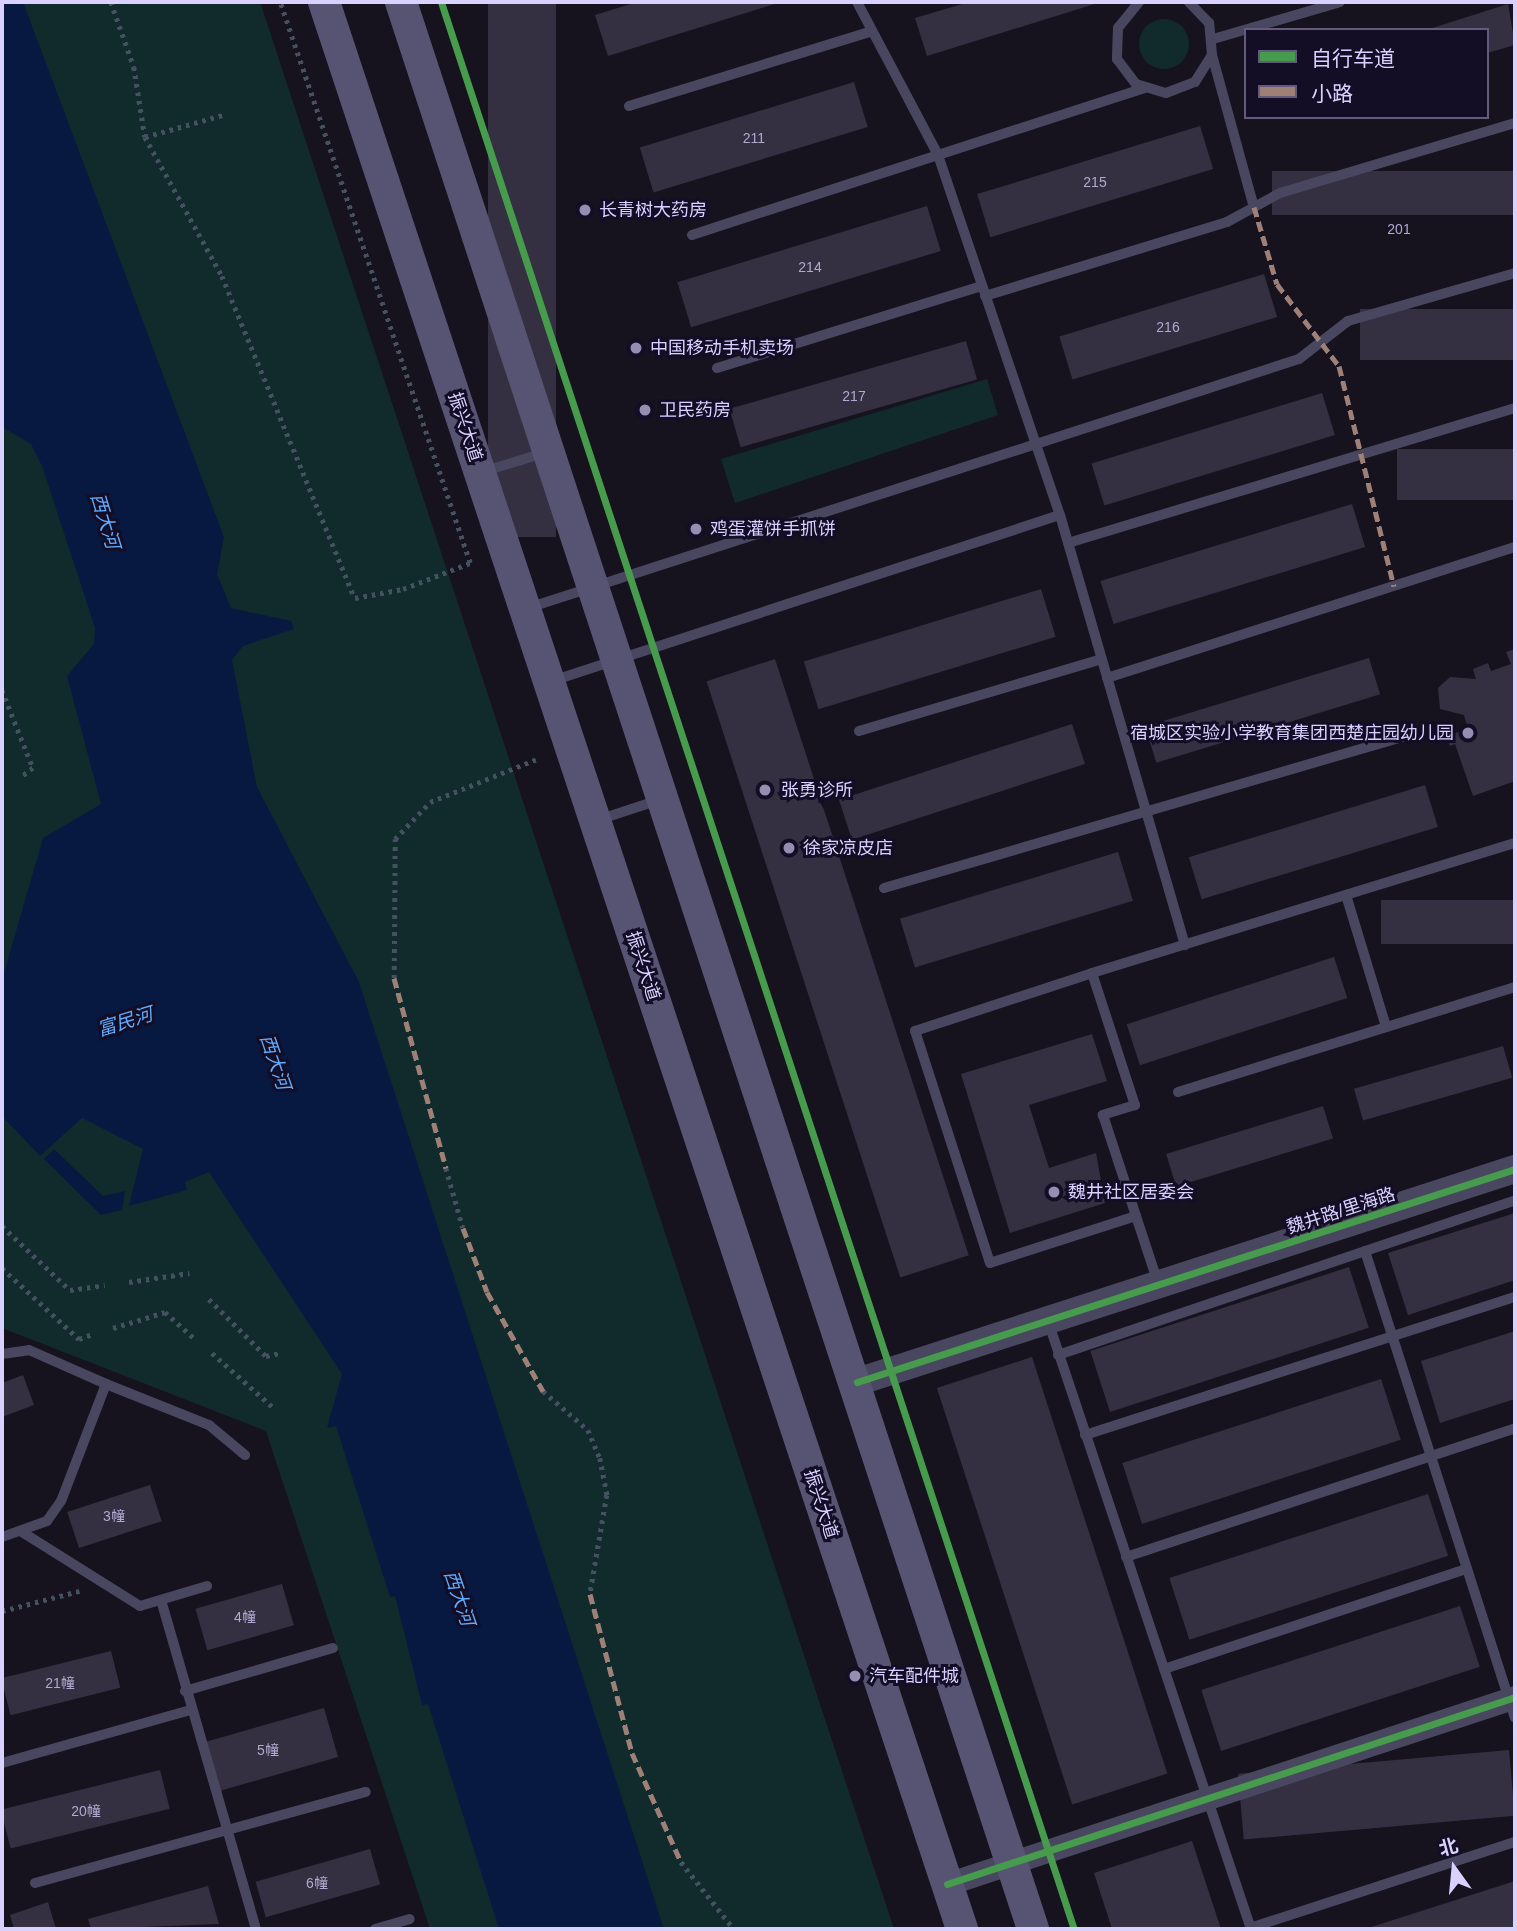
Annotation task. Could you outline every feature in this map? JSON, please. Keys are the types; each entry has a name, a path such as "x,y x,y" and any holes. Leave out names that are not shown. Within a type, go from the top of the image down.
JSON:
{"main road":[{"name":"振兴大道","path":"324,2 962,1929"},
{"path":"401,2 596,586 1034,1929"}],"street":[{"name":"魏井路/里海路","path":"857,1382 1049,1324 1515,1169"},
{"path":"947,1884 1207,1798 1513,1704"}],"lane":[{"path":"857,2 870,33 939,160 1060,515 1185,945"},
{"path":"1139,2 1126,13 1115,44 1125,73 1145,88"},
{"path":"1189,2 1209,23 1213,38 1212,55 1254,207"},
{"path":"1248,28 1340,2"},
{"path":"1213,38 1244,29"},
{"path":"629,106 870,33"},
{"path":"692,235 939,160 1145,88 1182,89 1195,82 1212,55"},
{"path":"717,368 1227,222 1280,193 1515,124"},
{"path":"525,609 1035,441 1299,359 1348,321 1515,273"},
{"path":"1068,543 1515,408"},
{"path":"480,472 550,451"},
{"path":"549,682 1060,515"},
{"path":"1107,678 1515,547"},
{"path":"859,731 1102,659"},
{"path":"884,888 1402,737"},
{"path":"595,820 665,798"},
{"path":"1136,1216 990,1263 915,1031 1092,973 1515,843"},
{"path":"1346,895 1386,1027"},
{"path":"1092,973 1135,1105 1103,1115 1159,1288"},
{"path":"1178,1092 1515,986"},
{"path":"1058,1354 1515,1200"},
{"path":"1365,1251 1513,1704"},
{"path":"1085,1435 1515,1297"},
{"path":"1049,1324 1251,1929 1515,1842"},
{"path":"2,1354 29,1350 209,1425 245,1455"},
{"path":"2,1537 47,1521 61,1502 106,1384"},
{"path":"1126,1557 1515,1428"},
{"path":"22,1532 77,1561 104,1585 139,1606 207,1587"},
{"path":"1164,1669 1467,1569"},
{"path":"161,1600 190,1710 256,1929"},
{"path":"185,1691 333,1648"},
{"path":"2,1763 190,1710"},
{"path":"35,1883 366,1792"},
{"path":"375,1929 410,1919"}],"path":[{"path":"111,2 134,66 145,137 222,276 355,598 403,589 470,563 280,2"},
{"path":"145,137 223,115"},
{"path":"2,690 33,768 20,778"},
{"path":"394,978 395,839 430,802 537,759"},
{"path":"446,1168 463,1228"},
{"path":"2,1226 70,1290 105,1285"},
{"path":"2,1268 79,1339 90,1335"},
{"path":"129,1282 189,1273"},
{"path":"209,1298 266,1356 280,1353"},
{"path":"113,1328 165,1312 195,1339"},
{"path":"212,1353 274,1408"},
{"path":"542,1391 588,1430 600,1458 607,1495 590,1594"},
{"path":"2,1611 104,1585"},
{"path":"681,1862 734,1929"}],"green space":[{"path":"2,2 260,2 894,1929 430,1929 266,1431 2,1328"},
{"path":"1164,19 1182,26 1189,44 1182,62 1164,69 1146,62 1139,44 1146,26"},
{"path":"987,379 998,415 735,503 721,459"}],"water":[{"path":"2,2 23,2 224,537 217,574 231,608 291,621 294,629 243,646 232,660 257,787 359,982 664,1929 499,1929 428,1704 422,1705 395,1596 390,1597 336,1426 327,1428 342,1374 209,1172 185,1182 187,1190 129,1206 143,1149 82,1118 40,1156 2,1116 2,980 43,838 101,804 67,676 94,644 95,628 42,466 31,444 2,427"},
{"path":"54,1149 103,1196 125,1191 122,1210 101,1215 44,1159"}],"building":[{"path":"488,2 556,2 556,537 488,537"},
{"path":"637,2 781,2 608,56 595,15"},
{"path":"969,2 1101,2 927,56 915,18"},
{"path":"1508,4 1515,45 1489,52 1489,28 1432,28"},
{"path":"854,82 868,127 654,192 640,147"},
{"path":"1200,126 1213,169 990,237 977,194"},
{"path":"1272,171 1515,171 1515,215 1272,215"},
{"path":"927,206 941,251 691,327 677,282"},
{"path":"1264,274 1277,317 1073,380 1059,337"},
{"path":"1360,309 1515,309 1515,360 1360,360"},
{"path":"966,341 977,379 741,447 730,409"},
{"path":"1322,393 1335,435 1104,506 1092,463"},
{"path":"1397,449 1515,449 1515,500 1397,500"},
{"path":"1352,504 1365,547 1114,624 1100,581"},
{"path":"1041,589 1056,637 818,709 804,662"},
{"path":"1515,649 1515,781 1473,796 1455,744 1450,746 1446,736 1468,729 1464,715 1440,709 1438,688 1450,677 1476,679 1473,669 1488,663 1491,671 1511,664 1506,652"},
{"path":"1369,658 1380,694 1156,763 1145,726"},
{"path":"775,659 969,1255 900,1278 707,681"},
{"path":"1072,724 1085,764 852,840 839,800"},
{"path":"1425,785 1438,827 1202,899 1189,857"},
{"path":"1118,852 1133,901 915,967 900,919"},
{"path":"1381,900 1515,900 1515,944 1381,944"},
{"path":"1334,957 1347,998 1140,1065 1127,1024"},
{"path":"1092,1034 1107,1081 1029,1105 1049,1168 1096,1153 1105,1203 1010,1233 961,1074"},
{"path":"1503,1046 1512,1078 1363,1120 1354,1089"},
{"path":"1323,1106 1333,1139 1176,1186 1166,1154"},
{"path":"1515,1213 1515,1280 1408,1315 1388,1253"},
{"path":"1349,1267 1369,1328 1110,1412 1090,1351"},
{"path":"1515,1331 1515,1399 1440,1423 1421,1361"},
{"path":"1032,1357 1167,1774 1072,1804 937,1388"},
{"path":"23,1375 34,1405 2,1417 2,1383"},
{"path":"1381,1379 1401,1440 1142,1524 1122,1463"},
{"path":"150,1485 162,1521 79,1548 67,1512"},
{"path":"1428,1494 1448,1556 1189,1640 1169,1578"},
{"path":"282,1584 294,1625 207,1650 195,1609"},
{"path":"1460,1606 1480,1667 1221,1751 1201,1690"},
{"path":"111,1651 120,1688 11,1715 2,1678"},
{"path":"324,1708 338,1757 213,1793 199,1744"},
{"path":"1509,1750 1515,1816 1244,1839 1238,1774"},
{"path":"160,1770 170,1809 11,1848 2,1809"},
{"path":"1192,1841 1221,1929 1112,1929 1094,1873"},
{"path":"370,1849 380,1885 266,1917 256,1882"},
{"path":"1515,1881 1515,1929 1365,1929"},
{"path":"208,1886 219,1924 91,1929 88,1919"},
{"path":"48,1902 56,1929 14,1929 10,1915"}],"marked path":[{"path":"1254,207 1277,284 1339,366 1394,586"},
{"path":"394,978 446,1168"},
{"path":"463,1228 487,1292 543,1391"},
{"path":"590,1594 632,1753 681,1862"}],"cycle path":[{"path":"441,2 1074,1929"},
{"path":"857,1382 1515,1169"},
{"path":"947,1884 1515,1697"}],"place":[{"name":"长青树大药房","path":"585,210"},
{"name":"中国移动手机卖场","path":"636,348"},
{"name":"卫民药房","path":"645,410"},
{"name":"鸡蛋灌饼手抓饼","path":"696,529"},
{"name":"宿城区实验小学教育集团西楚庄园幼儿园","path":"1468,733"},
{"name":"张勇诊所","path":"765,790"},
{"name":"徐家凉皮店","path":"789,848"},
{"name":"魏井社区居委会","path":"1054,1192"},
{"name":"汽车配件城","path":"855,1676"}],"water label":[{"name":"西大河","path":"105,521"},
{"name":"富民河","path":"125,1022"},
{"name":"西大河","path":"275,1062"},
{"name":"西大河","path":"459,1598"}]}
